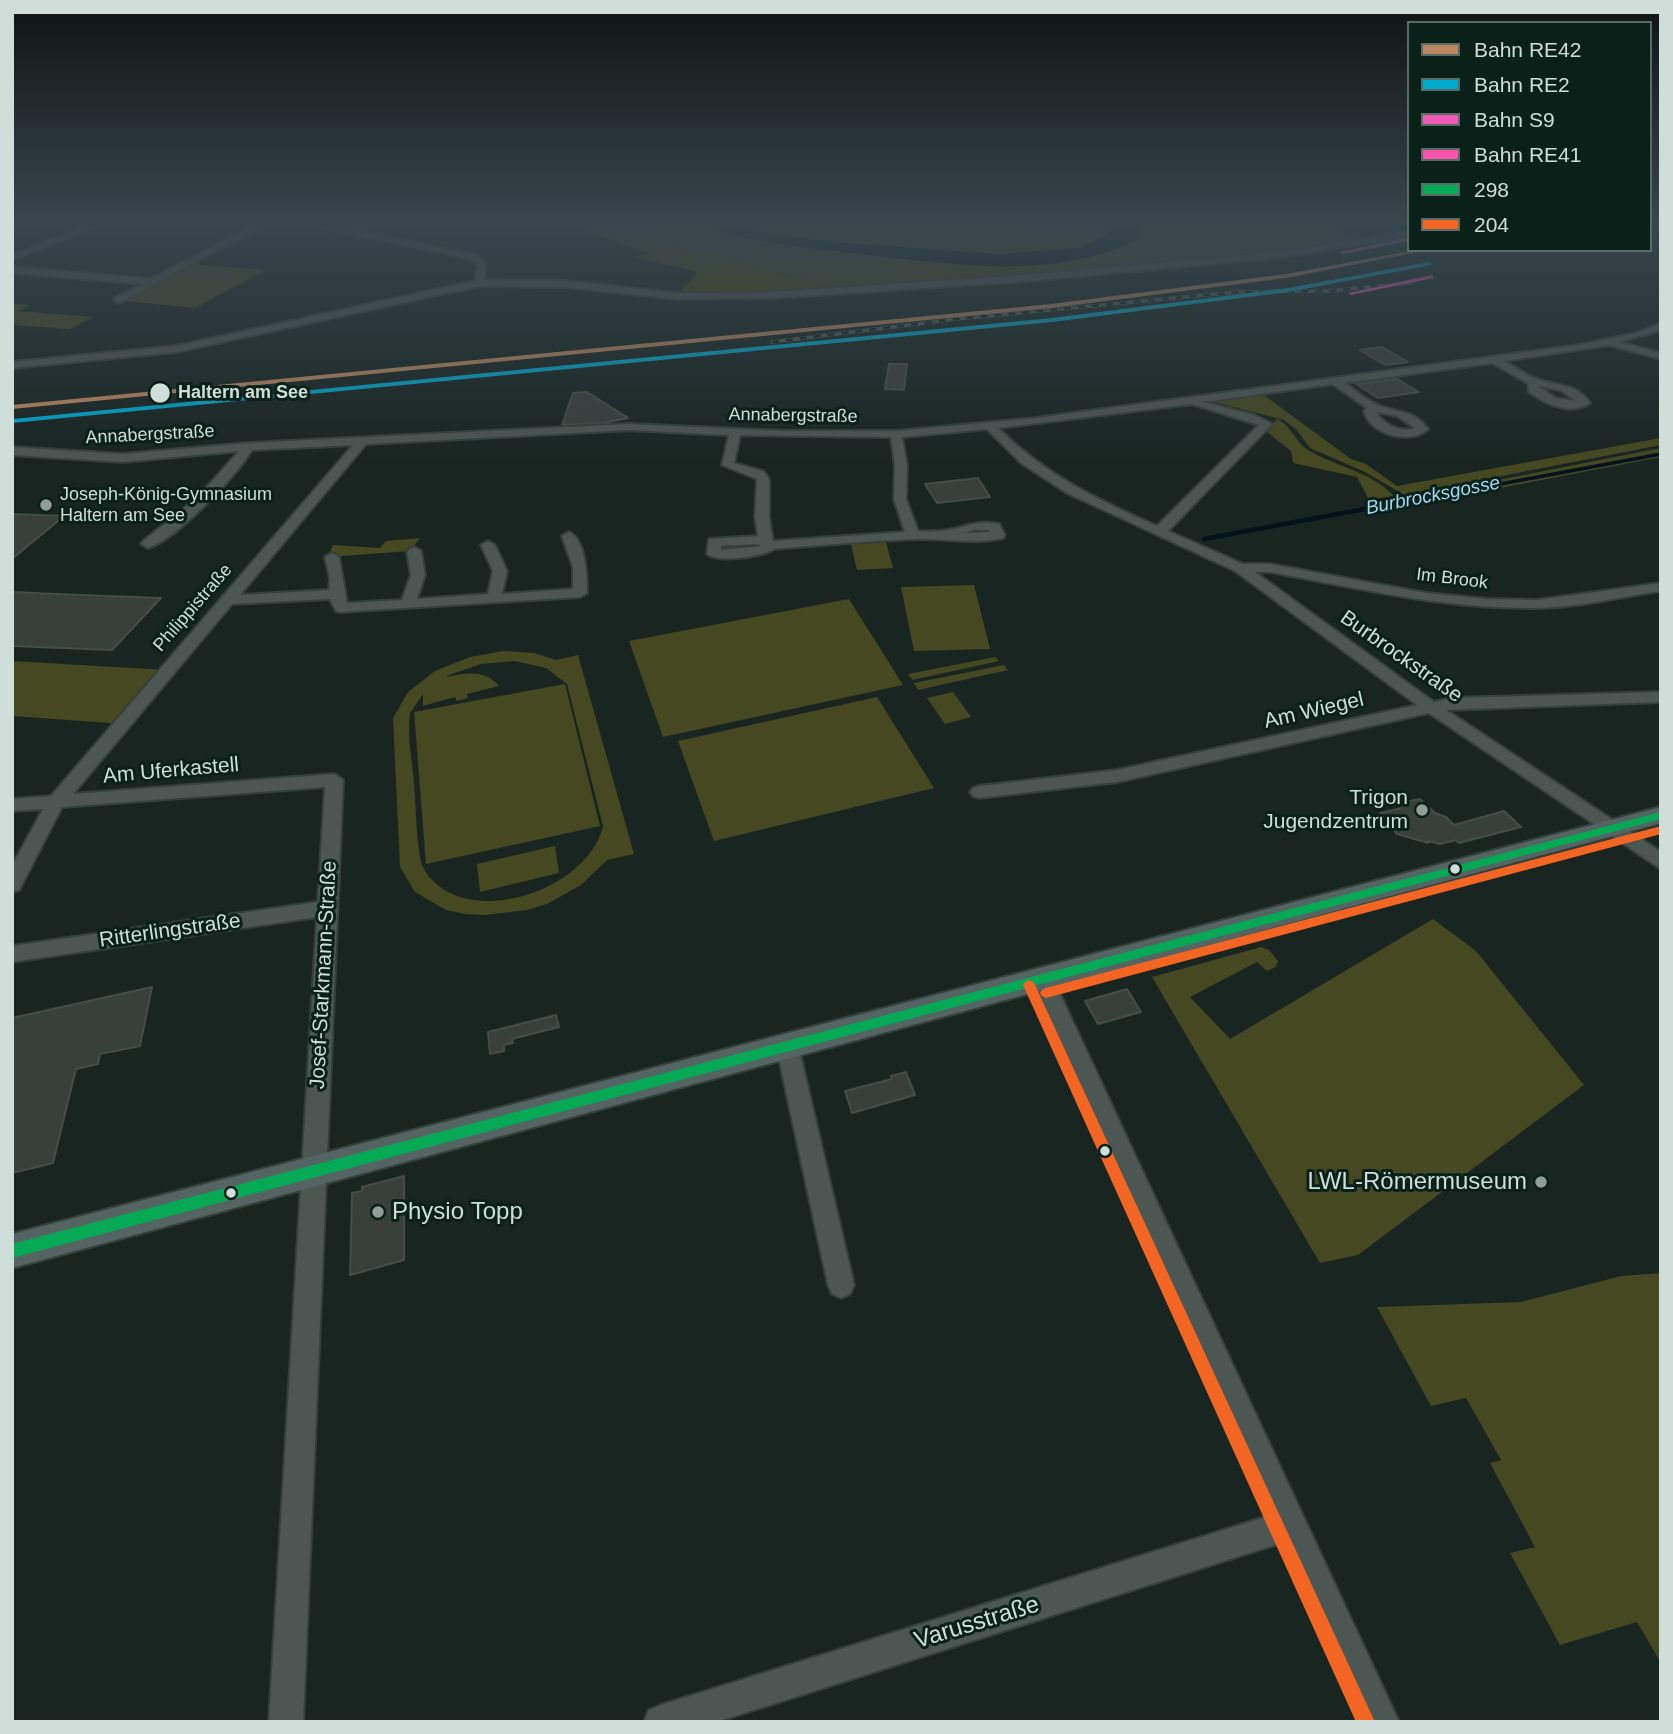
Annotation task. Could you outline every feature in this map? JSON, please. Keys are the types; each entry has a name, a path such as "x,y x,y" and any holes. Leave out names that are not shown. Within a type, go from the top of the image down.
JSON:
{"main road":[{"path":"12,1251 1661,815"}],"street":[{"path":"12,365 176,349 397,301"},
{"name":"Annabergstraße","path":"12,451 123,458 248,447 629,427 735,432 896,434 990,426 1186,401 1609,343 1661,326"},
{"path":"1640,335 1661,354"},
{"path":"1609,343 1661,354"},
{"path":"1493,359 1536,383"},
{"path":"1334,380 1375,408"},
{"path":"1159,532 1266,424 1250,416 1186,401"},
{"name":"Burbrockstraße","path":"990,426 1025,460 1049,477 1159,532 1224,558 1240,568 1429,706 1661,862"},
{"path":"735,432 728,465 759,474 763,479 762,517 768,544 953,534"},
{"path":"896,434 901,466 900,499 913,536"},
{"name":"Philippistraße","path":"12,885 55,803 363,440"},
{"name":"Annabergstraße","path":"148,544 195,506 240,462 248,447"},
{"path":"332,557 337,579 336,594 341,608 580,593 580,567 569,536"},
{"path":"488,545 500,571 494,598"},
{"path":"408,603 418,575 414,551"},
{"name":"Im Brook","path":"1240,568 1270,568 1426,597 1487,603 1537,604 1661,587"},
{"path":"228,600 336,594"},
{"name":"Am Wiegel","path":"979,792 1117,776 1284,741 1429,706 1452,703 1661,697"},
{"name":"Am Uferkastell","path":"12,805 334,780"},
{"name":"Josef-Starkmann-Straße","path":"286,1722 334,780"},
{"name":"Ritterlingstraße","path":"12,954 328,908"},
{"path":"1042,979 1382,1722"},
{"path":"787,1045 841,1285"},
{"name":"Varusstraße","path":"661,1722 1292,1524"}],"green space":[{"path":"125,301 208,301 195,308"},
{"path":"12,303 29,305 19,311 93,317 70,329 12,325"},
{"path":"1261,393 1351,459 1366,464 1397,486 1661,438 1661,445 1404,495 1365,472 1310,448 1296,429 1284,420 1214,402"},
{"path":"1277,419 1308,450 1364,475 1394,496 1369,500 1357,477 1293,463 1291,451 1266,431"},
{"path":"1661,448 1661,457 1375,512 1371,505"},
{"path":"420,538 410,551 328,557 333,545 380,548 386,541"},
{"path":"886,542 893,568 857,570 851,544"},
{"path":"974,585 990,649 914,651 901,587"},
{"path":"849,599 903,685 663,737 629,641"},
{"path":"503,651 534,653 556,660 578,655 634,854 607,860 581,885 547,904 527,910 485,915 446,910 415,892 400,867 393,718 408,692 435,671 470,657","holes":["515,661 546,668 567,684 603,826 593,848 576,868 554,883 529,894 502,900 476,900 452,894 432,880 421,860 409,739 410,713 423,694 423,706 455,697 457,701 468,698 467,694 499,686 481,675 446,677 481,664"]},
{"path":"995,657 999,661 912,680 908,674"},
{"path":"12,661 167,670 124,724 12,716"},
{"path":"1004,665 1008,670 918,690 914,683"},
{"path":"565,684 600,826 426,864 414,712"},
{"path":"953,692 971,717 945,724 927,698"},
{"path":"877,697 934,788 714,841 678,741"},
{"path":"555,846 559,873 480,892 477,864"},
{"path":"1433,919 1476,951 1584,1085 1358,1255 1320,1263 1152,977 1261,947 1269,950 1278,961 1276,967 1267,971 1257,962 1190,997 1230,1039"},
{"path":"1661,1273 1661,1663 1637,1622 1560,1645 1510,1553 1535,1547 1490,1463 1501,1460 1466,1398 1431,1406 1377,1307 1521,1302 1621,1276"}],"building":[{"path":"1382,347 1408,362 1385,365 1360,350"},
{"path":"889,364 907,364 904,390 885,389"},
{"path":"1397,379 1419,392 1378,398 1356,384"},
{"path":"587,392 628,418 603,423 562,425 573,393"},
{"path":"978,478 990,497 937,503 925,484"},
{"path":"12,514 64,516 12,559"},
{"path":"12,592 161,598 112,650 12,646"},
{"path":"1420,799 1454,825 1504,811 1521,827 1459,843 1456,840 1440,844 1428,843 1397,834 1380,813 1402,808 1405,802"},
{"path":"152,987 140,1046 100,1054 98,1064 76,1069 53,1163 12,1173 12,1018"},
{"path":"1127,989 1141,1012 1098,1024 1085,1001"},
{"path":"556,1015 559,1027 512,1039 513,1043 504,1045 504,1051 490,1054 488,1032"},
{"path":"906,1072 915,1095 852,1113 845,1091 892,1079 891,1076"},
{"name":"Physio Topp","path":"404,1176 404,1260 350,1275 352,1193 362,1191 362,1187"}],"waterway":[{"name":"Burbrocksgosse","path":"1388,505 1661,454"},
{"name":"Burbrocksgosse","path":"1204,539 1397,503"}],"railway":[{"path":"772,342 957,319 1144,301"}],"rail line":[{"name":"RE42","path":"12,407 1091,301"},
{"name":"RE2","path":"13,421 1052,320 1202,301"}],"transit line":[{"name":"298","path":"12,1251 1661,815"},
{"name":"204","path":"1046,993 1661,830"},
{"name":"204","path":"1029,985 1366,1722"}],"place":[{"name":"Haltern am See","path":"160,393"},
{"name":"Joseph-König-Gymnasium Haltern am See","path":"46,505"},
{"name":"Trigon Jugendzentrum","path":"1422,810"},
{"name":"LWL-Römermuseum","path":"1541,1182"},
{"name":"Physio Topp","path":"378,1212"}]}
